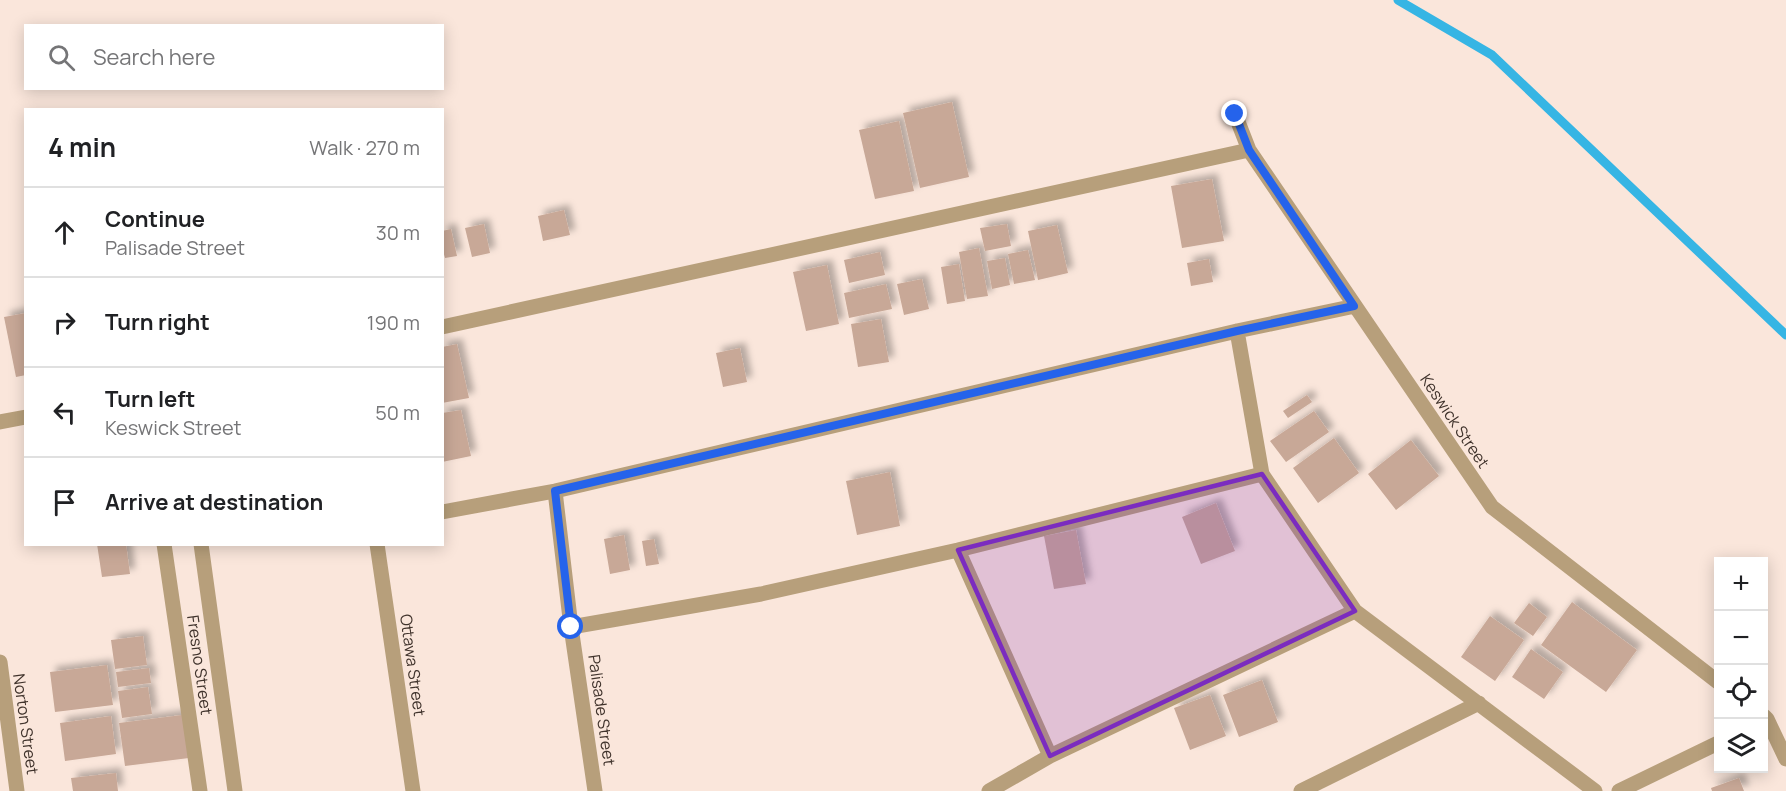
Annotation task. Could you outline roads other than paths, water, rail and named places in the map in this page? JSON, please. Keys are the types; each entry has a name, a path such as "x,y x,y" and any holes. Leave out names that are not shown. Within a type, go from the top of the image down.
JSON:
{"street":[{"name":"Keswick Street","path":"1235,114 1249,150 1492,507 1714,678"},
{"path":"444,327 1249,150"},
{"path":"444,512 555,491 1237,331 1354,306"},
{"path":"1237,331 1262,474 1355,611 1595,791"},
{"path":"0,422 24,417"},
{"path":"571,627 761,594 958,550 1262,474"},
{"name":"Palisade Street","path":"555,491 571,627 595,791"},
{"name":"Fresno Street","path":"164,546 200,791"},
{"name":"Fresno Street","path":"201,546 235,791"},
{"name":"Ottawa Street","path":"377,546 413,791"},
{"path":"958,550 1050,756"},
{"path":"989,791 1050,756 1355,611"},
{"name":"Norton Street","path":"0,662 17,791"},
{"path":"1301,791 1479,703"},
{"path":"1768,725 1786,759"},
{"path":"1620,791 1714,745"}],"waterway":[{"path":"1398,0 1492,55 1786,335"}]}
